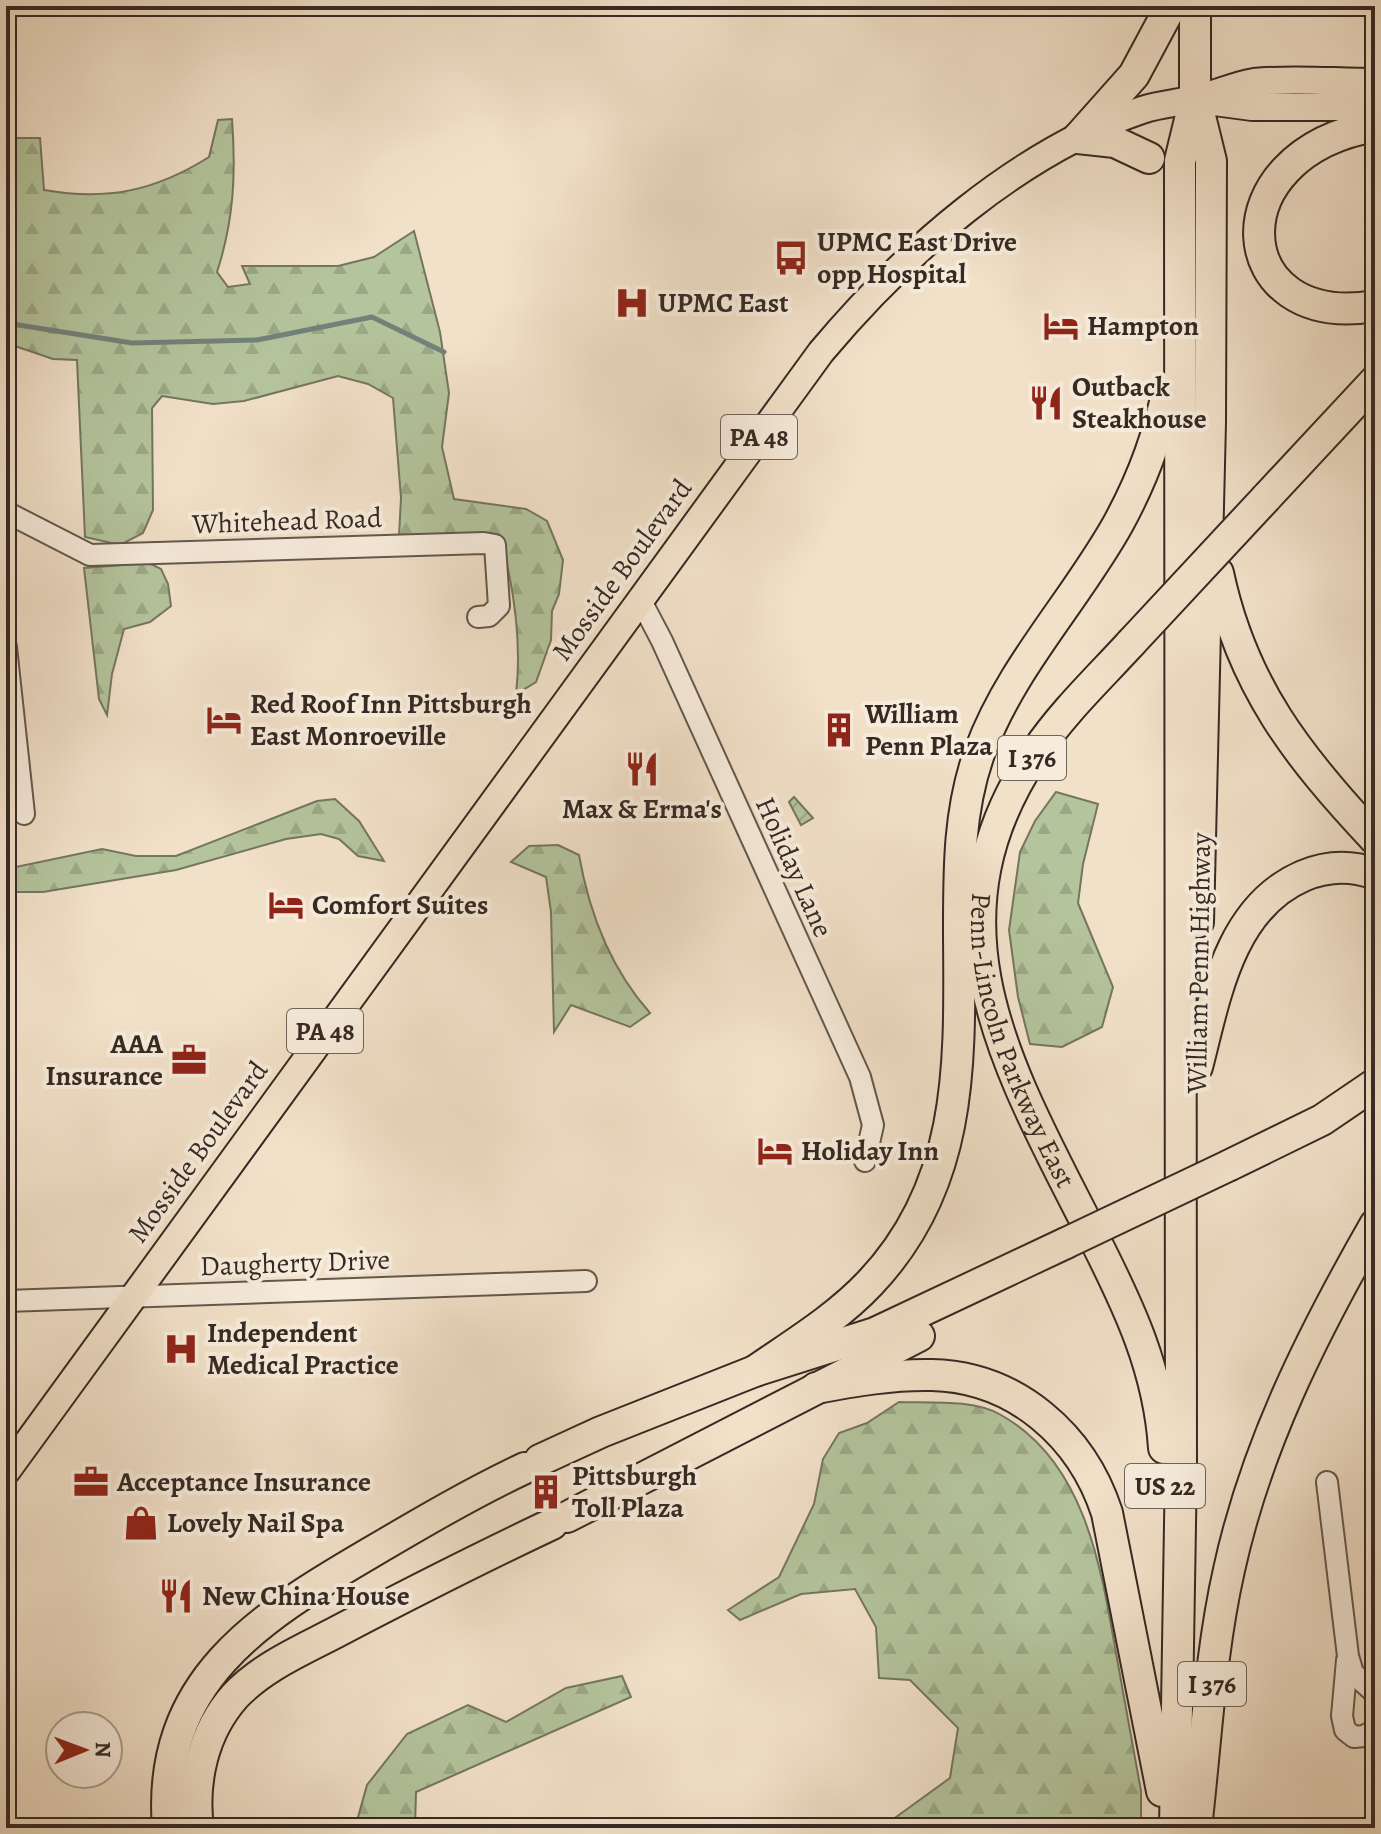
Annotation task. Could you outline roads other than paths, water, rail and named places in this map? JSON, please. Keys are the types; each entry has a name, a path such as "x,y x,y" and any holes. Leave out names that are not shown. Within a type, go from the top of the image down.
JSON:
{"highway":[{"path":"1078,138 1134,75 1171,6"},
{"name":"William Penn Highway","path":"1175,1828 1181,1417 1180,161 1195,99 1195,6"},
{"name":"William Penn Highway","path":"1195,99 1211,161 1208,519 1197,1067 1195,1828"},
{"path":"1375,126 1337,134 1299,155 1268,193 1259,226 1262,249 1271,271 1296,296 1331,308 1375,306"},
{"path":"1078,138 1115,142 1149,158"},
{"path":"755,1371 853,1300 885,1267 910,1230 938,1172 956,1094 960,1027 960,848 974,769 1007,693 1128,504 1161,418 1180,329"},
{"name":"Penn-Lincoln Parkway East","path":"1175,1725 1163,1436 1154,1374 1131,1311 1022,1093 996,1032 983,958 981,899 995,836 1023,773 1060,720 1375,381"},
{"path":"1208,519 1231,625 1258,689 1298,753 1375,839"},
{"path":"1197,1067 1224,968 1239,937 1267,901 1295,880 1318,871 1342,867 1375,874"},
{"path":"960,1027 981,899"},
{"path":"1231,1176 1375,1084"},
{"path":"198,1828 197,1786 204,1752 217,1721 245,1686 288,1657 816,1388 1068,1254 1231,1176 1332,1138 1375,1109"},
{"name":"US 22","path":"1236,1542 1261,1459 1295,1374 1375,1225"},
{"path":"168,1828 168,1783 181,1724 199,1689 233,1646 266,1618 316,1584 474,1492 601,1432 755,1371 875,1333 1068,1254"},
{"path":"816,1388 888,1377 931,1375 961,1378 993,1387 1022,1401 1073,1446 1091,1472 1109,1521 1168,1828"},
{"name":"I 376","path":"1195,1828 1221,1614 1236,1542"}],"main road":[{"path":"1195,99 1253,82 1375,82"},
{"name":"Mosside Boulevard","path":"6,1472 821,352 875,290 960,215 1078,138 1141,110 1195,99"},
{"path":"1195,99 1252,107 1375,107"},
{"path":"1149,158 1166,174 1180,200"}],"street":[{"name":"Whitehead Road","path":"6,512 90,555 495,545 499,606 489,616 478,617"},
{"name":"Holiday Lane","path":"641,601 860,1077 873,1125 865,1161"},
{"path":"6,647 24,814"},
{"name":"Daugherty Drive","path":"6,1301 586,1281"},
{"path":"1327,1482 1348,1656 1353,1673 1375,1693"},
{"path":"1348,1656 1342,1716 1345,1730 1354,1737 1375,1730"}],"waterway":[{"path":"6,323 132,343 257,340 372,317 444,352"}],"place":[{"name":"UPMC East Drive opp Hospital","path":"791,258"},
{"name":"UPMC East","path":"632,303"},
{"name":"Hampton","path":"1061,326"},
{"name":"Outback Steakhouse","path":"1046,403"},
{"name":"Red Roof Inn Pittsburgh East Monroeville","path":"224,720"},
{"name":"William Penn Plaza","path":"839,730"},
{"name":"Max & Erma's","path":"642,769"},
{"name":"Comfort Suites","path":"286,905"},
{"name":"AAA Insurance","path":"189,1060"},
{"name":"Holiday Inn","path":"775,1151"},
{"name":"Independent Medical Practice","path":"181,1349"},
{"name":"Acceptance Insurance","path":"91,1482"},
{"name":"Pittsburgh Toll Plaza","path":"546,1492"},
{"name":"Lovely Nail Spa","path":"141,1523"},
{"name":"New China House","path":"176,1596"}]}
